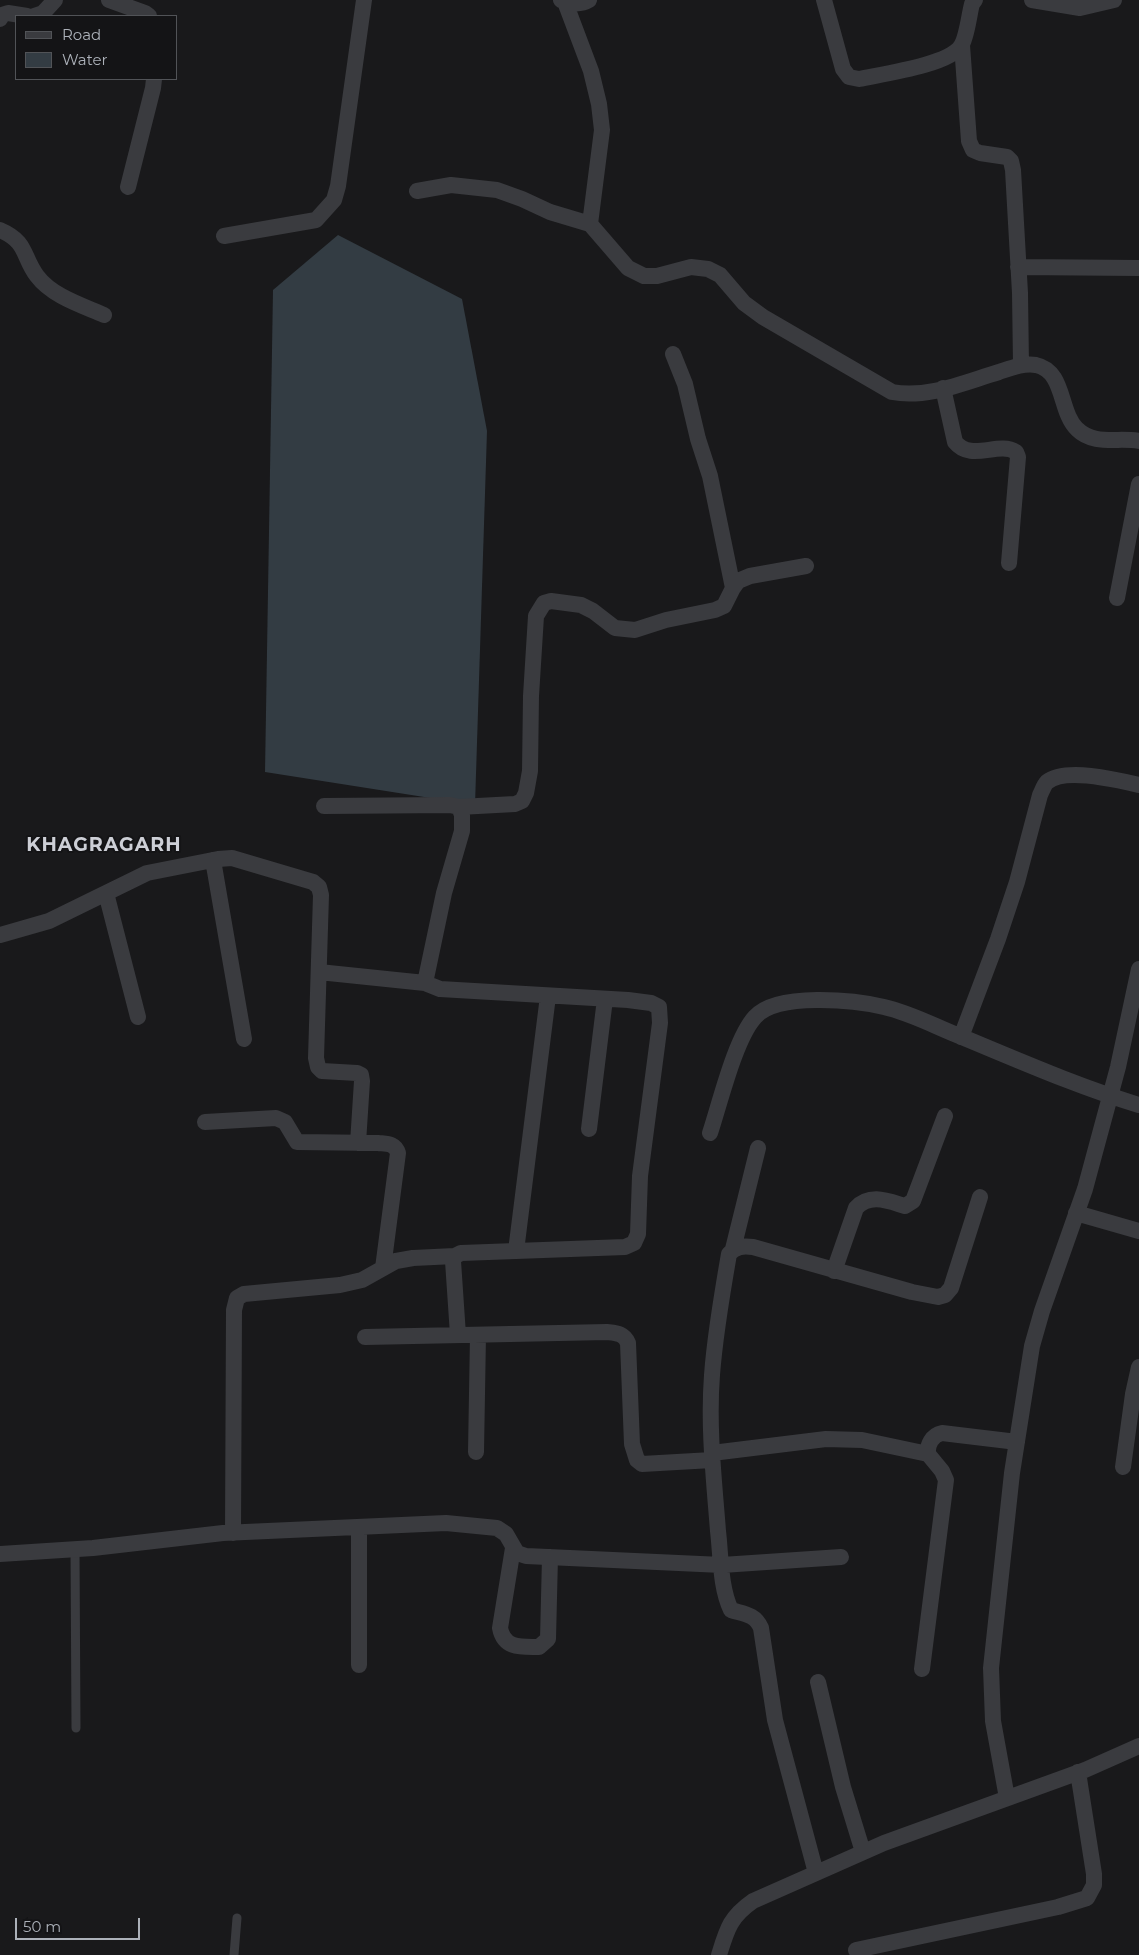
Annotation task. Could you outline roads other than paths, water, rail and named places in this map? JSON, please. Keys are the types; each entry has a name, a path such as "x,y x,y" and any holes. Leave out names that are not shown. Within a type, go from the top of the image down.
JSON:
{"street":[{"path":"37,15 43,13 55,0"},
{"path":"108,0 148,15"},
{"path":"224,236 316,220 334,200 338,186 364,0"},
{"path":"563,1 575,3 588,0"},
{"path":"824,0 843,69 849,77 859,79 935,62 952,55 962,45"},
{"path":"975,0 972,4 962,45 969,141 973,150 980,153 1007,157 1011,161 1018,267 1021,365"},
{"path":"1032,0 1080,8 1114,0"},
{"path":"563,1 591,71 599,104 602,130 590,224"},
{"path":"0,19 2,15 8,13 21,15"},
{"path":"128,187 154,80"},
{"path":"417,192 451,185 497,190 550,212 590,224 628,268 644,276 657,276 691,267 708,269 720,275 744,303 763,317 892,392 914,394 943,388 1021,365 1035,365 1045,368 1054,377 1070,419 1077,429 1086,435 1103,440 1139,441"},
{"path":"0,230 12,235 22,245 37,276 48,287 67,299 104,316"},
{"path":"1018,267 1139,268"},
{"path":"673,354 685,384 698,440 710,476 733,588"},
{"path":"943,388 955,442 960,448 968,451 1009,450 1016,452 1018,457 1008,563"},
{"path":"1117,598 1139,484"},
{"path":"324,806 450,805 459,807 515,804 522,801 526,793 530,771 531,696 536,616 544,603 551,601 581,605 593,611 615,628 635,630 666,620 715,610 724,606 738,581 750,576 806,566"},
{"path":"961,1037 1004,922 1045,783 1051,779 1064,776 1083,776 1109,778 1139,785"},
{"path":"425,983 444,893 462,831 462,815 459,807"},
{"path":"0,935 49,921 147,873 213,860 232,858 313,882 319,887 322,895 316,1058 318,1067 322,1071 358,1073 361,1076 358,1143"},
{"path":"213,860 244,1039"},
{"path":"106,893 138,1017"},
{"path":"1007,1798 993,1721 991,1668 1012,1473 1032,1346 1042,1311 1085,1189 1118,1067 1139,969"},
{"path":"233,1533 234,1310 237,1298 244,1294 340,1286 362,1280 396,1261 413,1258 455,1256 461,1253 626,1247 634,1243 638,1234 640,1176 660,1023 658,1007 651,1003 605,999 440,989 425,983 319,972"},
{"path":"516,1251 548,996"},
{"path":"589,1129 605,999"},
{"path":"710,1133 735,1058 746,1031 755,1017 764,1009 815,999 884,1007 914,1017 1110,1096 1139,1105"},
{"path":"834,1271 856,1208 860,1203 878,1199 905,1206 913,1201 945,1116"},
{"path":"205,1122 276,1118 285,1122 297,1142 390,1144 396,1148 398,1153 383,1268"},
{"path":"758,1148 733,1249 729,1254 716,1328 712,1377 712,1456 722,1565 728,1604 731,1610 752,1616 758,1620 761,1628 776,1720 816,1873"},
{"path":"733,1249 742,1246 753,1247 834,1271 938,1297 945,1295 950,1288 980,1197"},
{"path":"1076,1213 1139,1231"},
{"path":"455,1256 453,1261 458,1335"},
{"path":"365,1337 620,1333 626,1338 628,1343 632,1444 636,1460 642,1464 826,1439 862,1440 928,1454 942,1471 946,1480 922,1669"},
{"path":"476,1452 478,1335"},
{"path":"1124,1467 1133,1394 1139,1367"},
{"path":"928,1454 929,1444 934,1436 942,1433 1017,1442"},
{"path":"0,1554 75,1549 233,1533 446,1523 497,1528 506,1534 517,1553 526,1556 722,1565 841,1557"},
{"path":"359,1527 359,1664"},
{"path":"513,1548 500,1628 502,1637 508,1643 519,1646 539,1647 548,1639 550,1557"},
{"path":"818,1682 843,1787 863,1852"},
{"path":"719,1955 731,1921 741,1909 753,1901 884,1843 1078,1772 1139,1746"},
{"path":"856,1950 1058,1907 1087,1898 1094,1885 1094,1874 1078,1772"}],"lane":[{"path":"75,1549 76,1728"},
{"path":"234,1955 237,1918"}],"water":[{"path":"338,235 462,299 487,431 475,805 265,772 273,290"}],"district":[{"name":"KHAGRAGARH","path":"104,845"}]}
